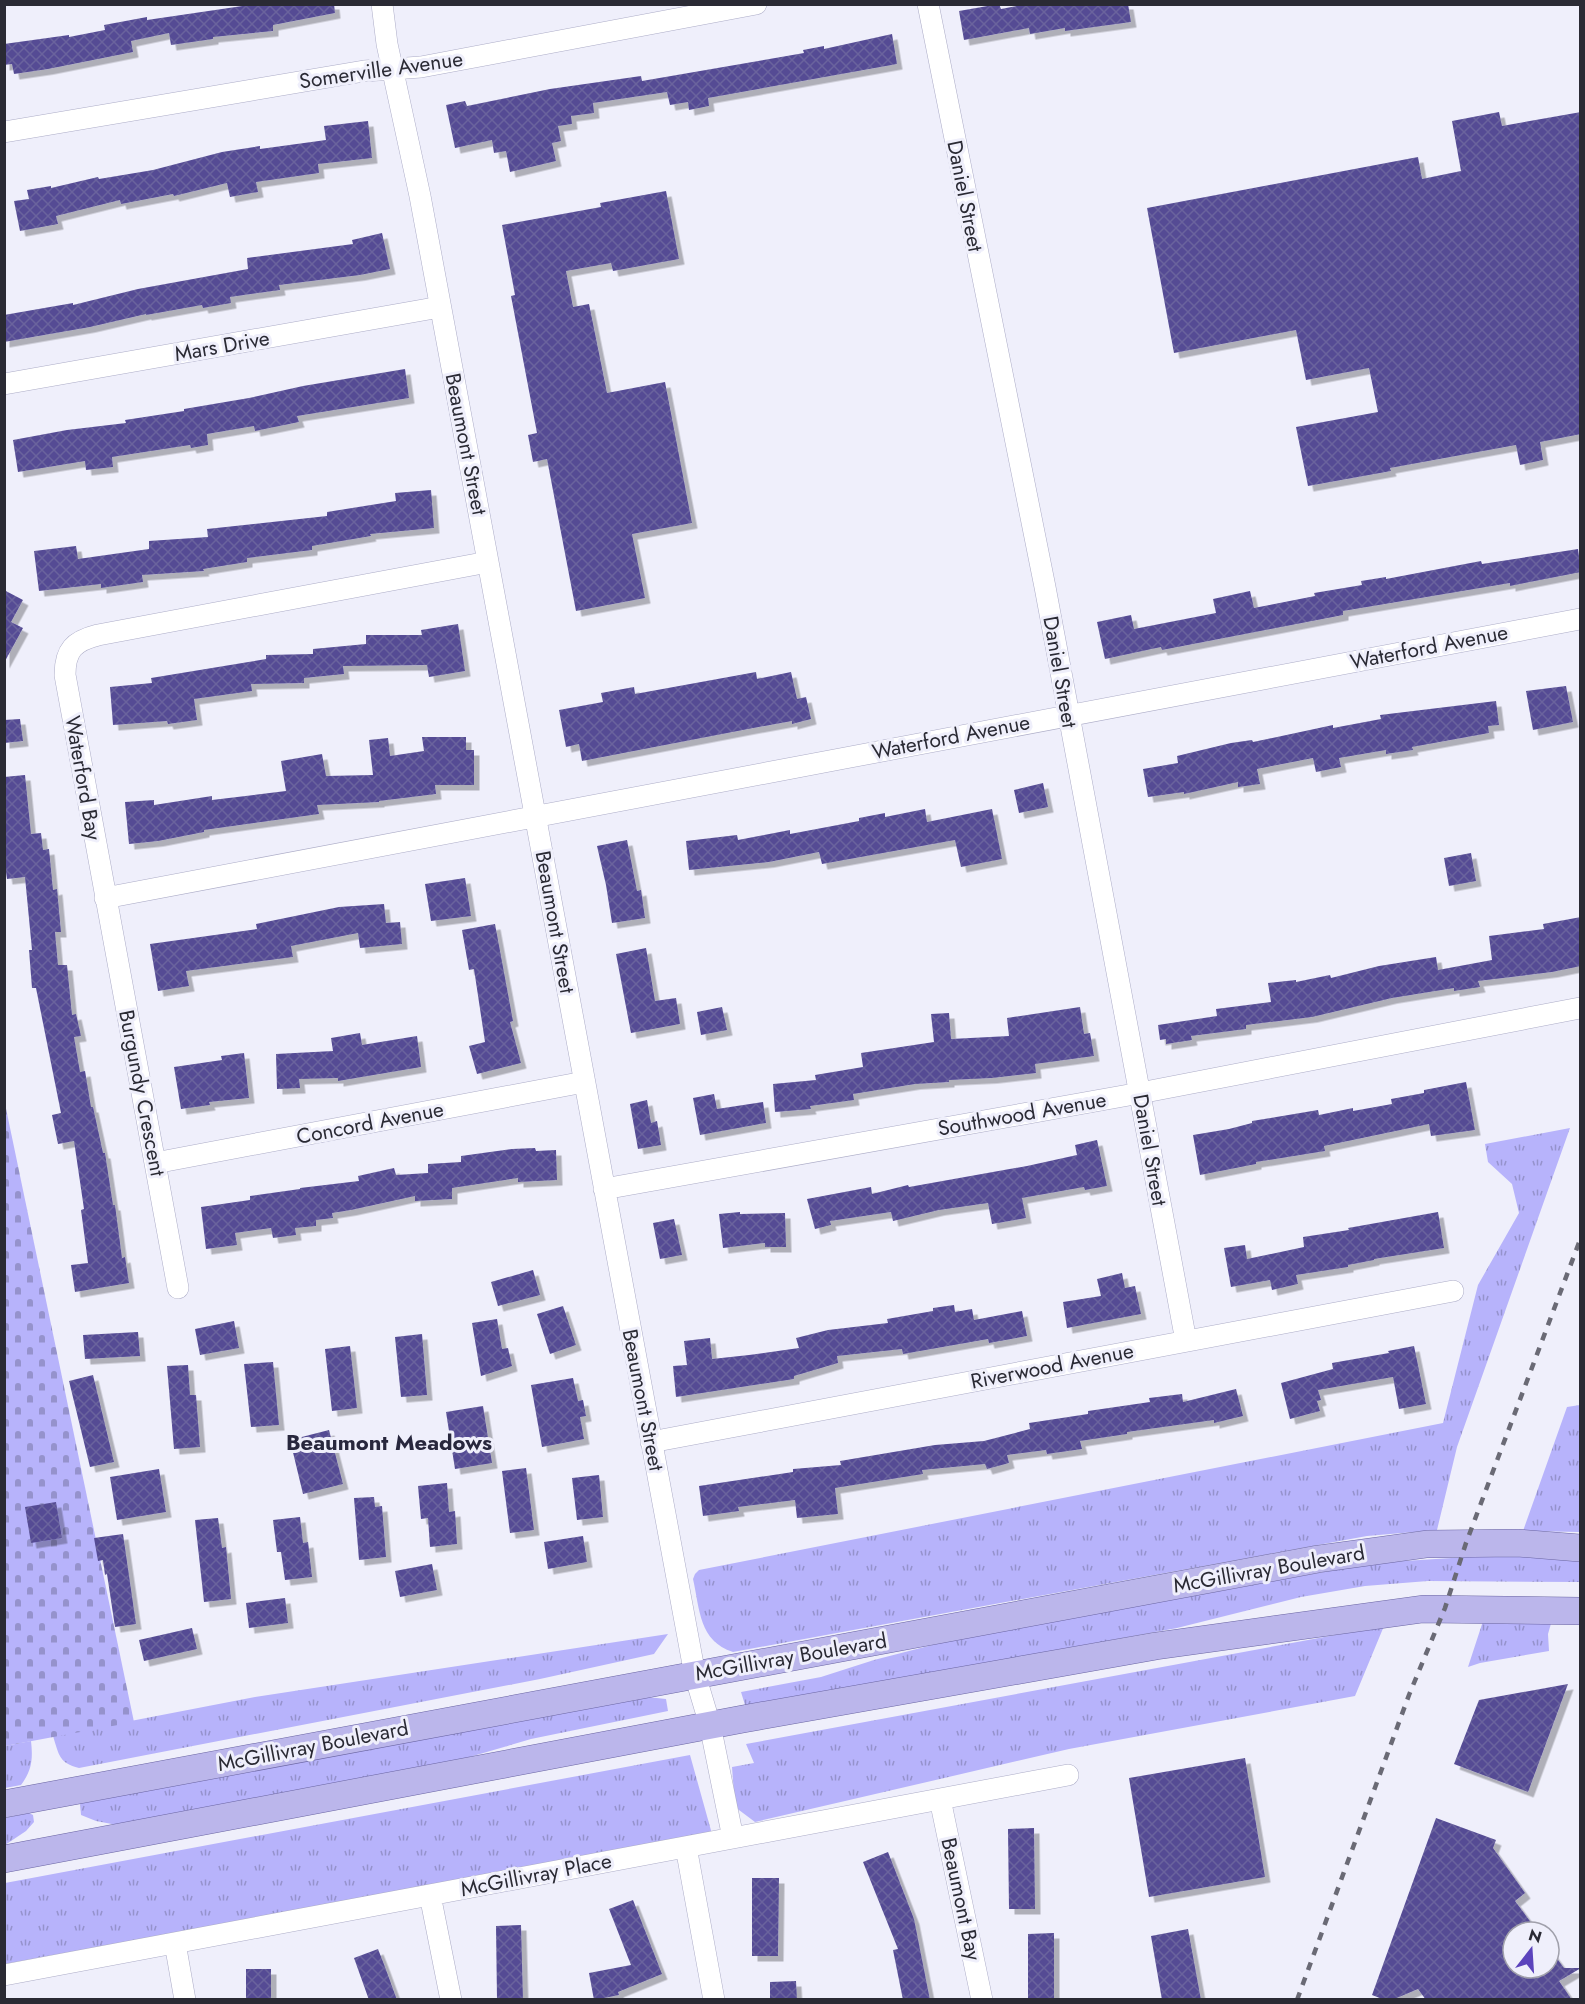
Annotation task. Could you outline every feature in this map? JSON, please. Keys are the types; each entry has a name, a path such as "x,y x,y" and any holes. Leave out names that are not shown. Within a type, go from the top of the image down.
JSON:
{"main road":[{"name":"McGillivray Boulevard","path":"4,1803 1318,1558 1427,1544 1518,1543 1581,1548"},
{"path":"4,1859 710,1725 1156,1646 1395,1612 1445,1608 1581,1611"}],"street":[{"name":"Beaumont Street","path":"382,4 420,196 695,1675 710,1725 732,1838"},
{"name":"Somerville Avenue","path":"4,132 364,71 421,67 756,4"},
{"name":"Daniel Street","path":"928,4 1045,587 1186,1341"},
{"name":"Mars Drive","path":"4,384 440,307"},
{"name":"Waterford Bay","path":"105,898 65,675 65,663 71,649 83,639 98,634 488,562"},
{"name":"Waterford Avenue","path":"535,818 1068,714 1581,619"},
{"path":"105,898 535,818"},
{"name":"Burgundy Crescent","path":"105,898 178,1288"},
{"name":"Southwood Avenue","path":"604,1189 1140,1093 1581,1008"},
{"name":"Concord Avenue","path":"155,1163 584,1082"},
{"name":"Riverwood Avenue","path":"651,1442 1453,1291"},
{"name":"McGillivray Place","path":"4,1975 1068,1775"},
{"name":"Beaumont Bay","path":"940,1799 982,2000"},
{"path":"686,1847 714,2000"},
{"path":"430,1895 451,2000"},
{"path":"175,1943 185,2000"}],"green space":[{"path":"4,1099 134,1722 5,1746 4,1746"},
{"path":"1570,1128 1457,1447 1437,1530 1367,1536 733,1652 722,1647 707,1632 700,1613 693,1579 699,1570 1443,1423 1478,1285 1519,1213 1512,1184 1488,1162 1485,1144"},
{"path":"1580,1405 1580,1532 1523,1531 1567,1407"},
{"path":"1483,1556 1538,1557 1580,1561 1580,1582 1428,1581 1365,1586 1301,1597 1177,1628 762,1704 745,1705 741,1692 821,1677 874,1660 944,1642 1148,1604 1373,1563"},
{"path":"1485,1615 1552,1620 1548,1634 1549,1651 1468,1667"},
{"path":"1384,1626 1355,1696 1069,1749 755,1822 735,1807 732,1767 754,1763 746,1744"},
{"path":"668,1634 654,1654 540,1679 79,1768 64,1761 53,1736 255,1697"},
{"path":"647,1697 666,1699 668,1711 531,1739 442,1765 117,1825 81,1815 80,1803"},
{"path":"31,1741 31,1764 25,1780 21,1785 5,1788 5,1746"},
{"path":"690,1755 712,1834 5,1964 5,1883"},
{"path":"29,1813 33,1815 34,1822 26,1831 5,1845 5,1818"}],"building":[{"path":"256,4 334,4 335,13 273,25 273,31 213,37 213,39 171,45 169,33 131,41 133,52 48,69 14,74 12,64 4,65 4,44 69,35 69,37 105,30 104,25 147,17 147,20"},
{"path":"999,4 1001,9 1028,4 1128,4 1131,22 1065,31 1065,28 1030,34 1029,28 964,40 959,11"},
{"path":"892,34 897,64 708,98 709,106 689,110 688,102 670,105 667,92 593,103 594,113 571,116 572,124 558,126 561,141 552,143 556,161 510,172 506,151 494,153 492,140 455,148 446,105 465,101 467,106 550,89 641,76 642,81 804,53 803,50 824,46 824,49"},
{"path":"1499,112 1502,126 1581,112 1581,434 1540,442 1543,460 1520,465 1516,445 1390,468 1391,471 1308,486 1296,427 1378,412 1369,368 1306,380 1296,330 1174,353 1147,208 1418,157 1422,179 1461,171 1452,121"},
{"path":"368,121 372,158 318,164 319,173 256,182 258,192 230,197 227,183 174,196 173,194 121,204 120,200 56,216 58,224 20,231 14,201 29,199 27,190 153,170 222,152 326,140 324,126"},
{"path":"666,191 679,259 613,271 611,263 566,271 573,307 589,304 607,393 665,382 692,523 632,534 645,598 576,611 547,459 533,462 528,435 537,433 511,296 515,295 502,225 601,207 600,203"},
{"path":"382,233 390,269 279,285 280,290 230,297 231,303 146,314 90,327 4,342 4,315 73,303 73,305 138,289 248,269 247,258 353,244 352,240"},
{"path":"405,369 409,398 297,416 299,422 255,431 254,426 207,434 208,445 191,448 190,445 112,457 113,467 86,470 85,461 18,472 13,440 67,430 126,423 125,420"},
{"path":"431,490 434,528 370,534 371,536 312,546 312,550 247,558 247,562 203,569 204,571 142,575 143,582 101,588 101,584 39,591 34,551 76,546 78,559 149,549 149,541 208,537 207,529 327,516 327,512 396,501 395,493"},
{"path":"1578,549 1581,572 1510,586 1510,583 1343,611 1343,615 1105,659 1097,622 1131,615 1134,629 1216,613 1213,599 1250,591 1254,608 1315,596 1314,593 1362,585 1361,581 1386,577 1386,579 1481,561 1482,564"},
{"path":"4,590 23,600 11,622 23,628 4,663"},
{"path":"458,624 465,671 429,677 427,665 343,666 344,674 304,678 304,683 251,684 252,691 194,699 197,720 168,724 167,721 113,725 110,687 152,683 151,678 266,659 266,655 313,654 313,649 366,644 366,635 422,635 421,630"},
{"path":"756,672 757,679 791,672 797,699 806,697 811,719 582,761 579,744 566,747 559,710 603,702 601,693 634,687 635,694"},
{"path":"1566,686 1573,722 1533,730 1526,691"},
{"path":"1496,701 1499,725 1488,726 1489,733 1412,747 1413,750 1386,754 1386,750 1339,758 1341,767 1316,772 1313,758 1257,769 1260,784 1238,787 1238,782 1184,794 1184,792 1148,797 1143,769 1178,763 1177,756 1231,743 1252,740 1253,742 1333,725 1333,728 1381,719 1380,715"},
{"path":"20,719 23,741 4,743 4,720"},
{"path":"422,737 466,737 466,750 474,750 474,785 435,785 436,794 379,802 317,805 319,814 204,830 204,832 158,841 129,844 125,802 154,800 154,805 212,796 212,800 286,791 281,761 322,754 326,776 373,775 369,740 388,738 390,756 424,751"},
{"path":"25,775 31,834 41,833 43,850 49,849 53,890 57,889 61,932 55,932 58,965 67,965 72,1015 76,1014 81,1036 74,1037 80,1072 85,1071 91,1107 93,1107 103,1153 105,1153 122,1258 125,1257 129,1283 75,1292 71,1265 88,1263 81,1210 84,1209 74,1141 58,1144 52,1115 61,1113 36,988 32,988 29,950 32,950 25,877 7,879 4,857 4,777"},
{"path":"1043,783 1048,807 1019,813 1014,790"},
{"path":"925,809 927,822 992,809 1002,859 961,867 955,840 822,864 819,852 769,862 689,870 686,841 737,835 738,840 790,830 790,834 859,821 859,818 885,813 885,817"},
{"path":"627,840 637,891 641,890 645,918 612,923 597,846"},
{"path":"1471,853 1476,881 1449,886 1444,858"},
{"path":"465,878 471,916 431,921 425,884"},
{"path":"384,904 386,923 400,922 402,944 360,948 358,933 291,946 293,957 186,971 189,986 158,991 150,944 257,929 256,924 339,907"},
{"path":"1581,917 1581,966 1478,981 1480,987 1454,991 1454,988 1392,998 1312,1017 1246,1025 1246,1029 1191,1036 1192,1040 1166,1044 1166,1039 1160,1040 1158,1025 1217,1016 1216,1009 1271,1002 1268,983 1296,980 1296,982 1330,975 1331,978 1379,966 1436,957 1438,970 1492,960 1489,936 1544,929 1543,924"},
{"path":"495,924 513,1021 510,1022 521,1063 477,1074 469,1046 485,1042 474,969 469,970 462,930"},
{"path":"646,948 655,1001 676,998 680,1024 631,1033 616,954"},
{"path":"722,1007 727,1030 701,1035 697,1012"},
{"path":"1080,1007 1084,1034 1090,1033 1094,1056 1035,1064 1036,1073 915,1084 853,1094 854,1100 810,1106 811,1109 775,1112 773,1084 816,1080 815,1075 863,1067 861,1053 934,1042 931,1014 949,1013 951,1039 1009,1036 1007,1018"},
{"path":"360,1033 362,1045 417,1036 421,1067 338,1081 338,1078 299,1079 300,1088 277,1089 276,1054 333,1051 331,1038"},
{"path":"244,1053 249,1098 209,1102 210,1105 181,1109 174,1067 222,1060 221,1056"},
{"path":"1466,1082 1475,1130 1431,1136 1429,1124 1324,1146 1325,1151 1256,1162 1256,1164 1200,1175 1193,1135 1229,1129 1252,1123 1252,1121 1318,1110 1319,1115 1353,1108 1353,1111 1392,1104 1391,1099"},
{"path":"714,1094 717,1109 763,1102 766,1123 700,1135 693,1098"},
{"path":"647,1100 651,1123 657,1121 661,1145 638,1149 630,1104"},
{"path":"1097,1140 1107,1186 1085,1190 1084,1187 1022,1198 1026,1218 992,1224 988,1203 939,1210 893,1221 891,1212 830,1221 831,1225 815,1229 807,1199 871,1187 872,1194 908,1185 909,1187 1027,1166 1077,1155 1075,1145"},
{"path":"535,1148 536,1151 556,1150 557,1180 518,1182 518,1178 452,1188 452,1199 415,1201 415,1196 332,1213 333,1218 316,1220 316,1226 295,1228 296,1235 273,1238 271,1228 235,1233 237,1245 206,1249 201,1207 250,1200 250,1196 359,1181 358,1176 394,1168 396,1175 428,1173 428,1164 461,1162 461,1156"},
{"path":"740,1212 740,1214 785,1213 786,1247 765,1247 765,1243 723,1248 719,1214"},
{"path":"1438,1212 1444,1248 1296,1275 1298,1284 1272,1290 1270,1280 1231,1287 1224,1248 1245,1245 1247,1259 1304,1247 1303,1237"},
{"path":"674,1219 682,1255 660,1259 653,1223"},
{"path":"533,1270 540,1295 498,1306 491,1282"},
{"path":"1122,1273 1125,1288 1135,1286 1141,1314 1067,1328 1063,1302 1101,1296 1097,1279"},
{"path":"954,1305 955,1312 972,1309 974,1320 1022,1311 1027,1336 989,1343 988,1339 903,1354 902,1349 837,1356 838,1363 794,1376 794,1379 676,1397 673,1366 687,1365 684,1341 710,1338 712,1359 749,1355 799,1348 796,1338 828,1330 888,1323 887,1319"},
{"path":"563,1306 576,1345 550,1354 537,1314"},
{"path":"497,1319 502,1349 508,1348 512,1366 481,1376 472,1323"},
{"path":"234,1321 239,1348 200,1355 195,1329"},
{"path":"138,1332 140,1356 85,1359 83,1335"},
{"path":"422,1334 427,1395 401,1397 395,1337"},
{"path":"350,1346 357,1408 332,1411 325,1349"},
{"path":"1414,1346 1426,1404 1399,1409 1393,1377 1318,1390 1321,1400 1317,1401 1320,1411 1290,1419 1281,1383 1333,1369 1332,1363"},
{"path":"273,1362 279,1425 251,1427 244,1364"},
{"path":"188,1365 190,1395 196,1395 200,1447 174,1449 167,1366"},
{"path":"93,1375 114,1462 90,1467 69,1381"},
{"path":"573,1378 578,1401 583,1400 586,1416 580,1417 584,1439 542,1447 531,1385"},
{"path":"1236,1389 1243,1416 1214,1423 1214,1420 1080,1441 1082,1449 1047,1454 1046,1450 1007,1455 1009,1463 987,1469 985,1464 922,1470 923,1474 835,1488 838,1514 797,1518 795,1500 738,1507 739,1511 703,1516 699,1486 793,1472 793,1469 841,1465 840,1461 935,1445 984,1441 1030,1429 1029,1423 1150,1402 1149,1398 1182,1394 1183,1402"},
{"path":"483,1406 492,1463 455,1469 446,1412"},
{"path":"329,1430 343,1484 303,1494 290,1440"},
{"path":"526,1468 534,1530 510,1533 502,1471"},
{"path":"159,1469 166,1512 117,1520 110,1477"},
{"path":"599,1475 603,1517 577,1520 572,1478"},
{"path":"447,1483 449,1512 455,1511 457,1544 430,1547 428,1518 421,1519 418,1486"},
{"path":"374,1497 375,1507 382,1506 386,1557 359,1560 354,1498"},
{"path":"56,1502 62,1538 31,1543 25,1507"},
{"path":"300,1517 303,1543 308,1542 312,1577 285,1580 281,1552 277,1552 273,1520"},
{"path":"218,1518 222,1548 226,1547 231,1599 204,1602 195,1520"},
{"path":"123,1534 136,1624 115,1627 107,1574 105,1575 103,1560 98,1561 94,1538"},
{"path":"583,1536 587,1562 548,1569 544,1542"},
{"path":"432,1564 437,1590 400,1597 395,1571"},
{"path":"285,1598 288,1623 249,1628 246,1603"},
{"path":"192,1628 197,1649 144,1661 139,1640"},
{"path":"1568,1684 1528,1792 1454,1764 1479,1700"},
{"path":"1245,1758 1265,1877 1149,1897 1129,1778"},
{"path":"1436,1818 1496,1840 1493,1848 1525,1893 1515,1901 1529,1920 1501,1920 1501,1980 1561,1980 1559,1981 1572,2000 1426,2000 1418,1989 1392,2000 1372,1995"},
{"path":"1034,1828 1035,1909 1009,1909 1008,1829"},
{"path":"888,1852 914,1919 930,2000 903,2000 893,1950 898,1949 863,1862"},
{"path":"752,1878 779,1878 778,1956 752,1956"},
{"path":"633,1900 662,1974 618,1992 619,1995 594,2000 589,1973 631,1965 609,1909"},
{"path":"521,1925 523,2000 497,2000 496,1926"},
{"path":"1188,1929 1201,2000 1162,2000 1151,1936"},
{"path":"1054,1933 1054,2000 1028,2000 1028,1934"},
{"path":"378,1949 397,2000 369,2000 354,1958"},
{"path":"1561,1964 1564,1968 1581,1968 1561,1980"},
{"path":"246,1969 271,1969 271,2000 246,2000"},
{"path":"796,1981 797,2000 770,2000 770,1982"}],"railway":[{"path":"1297,2000 1409,1695 1445,1608 1466,1543 1580,1240"}],"district":[{"name":"Beaumont Meadows","path":"389,1442"}]}
